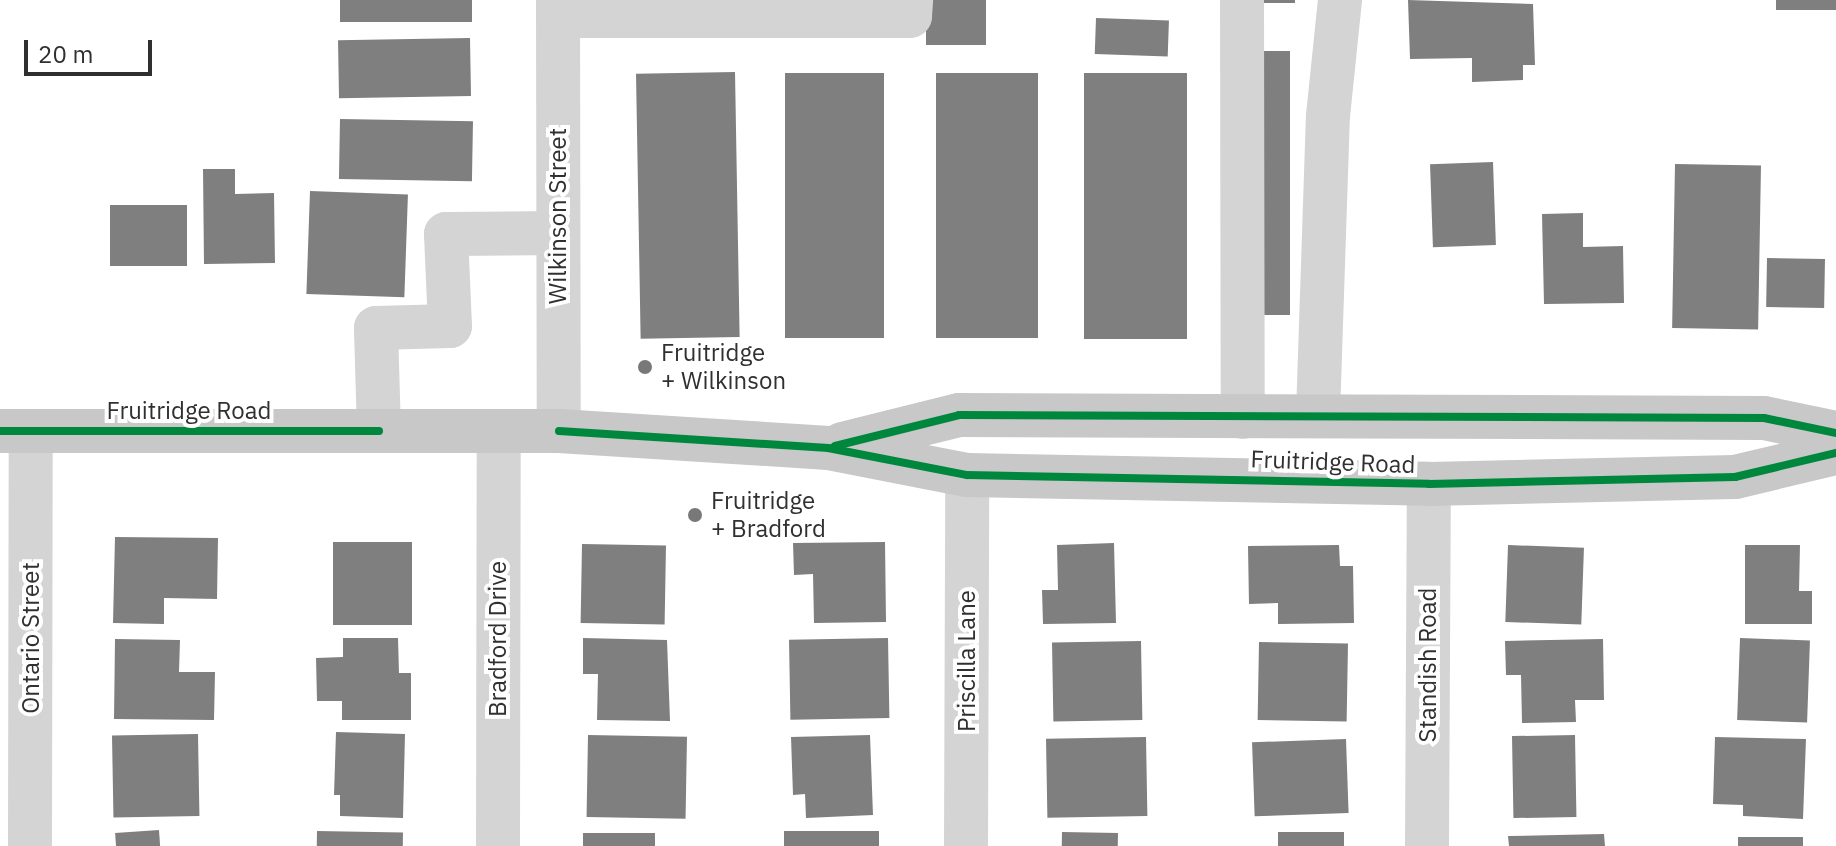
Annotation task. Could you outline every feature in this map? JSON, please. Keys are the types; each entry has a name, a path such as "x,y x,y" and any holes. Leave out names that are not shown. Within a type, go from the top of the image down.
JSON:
{"main road":[{"name":"Fruitridge Road","path":"828,448 959,415 1764,418 1836,433"},
{"name":"Fruitridge Road","path":"16,431 559,431 828,448 967,475 1429,484 1735,477 1836,453"}],"street":[{"path":"558,8 910,16 911,0"},
{"path":"1242,0 1243,417"},
{"path":"1318,415 1328,116 1340,0"},
{"name":"Wilkinson Street","path":"558,8 559,431"},
{"path":"379,431 376,328 450,326 446,234 558,233"},
{"name":"Ontario Street","path":"16,431 30,846"},
{"name":"Bradford Drive","path":"498,846 499,431"},
{"name":"Priscilla Lane","path":"966,846 967,475"},
{"name":"Standish Road","path":"1427,846 1429,484"}],"building":[{"path":"340,0 472,0 472,22 340,22"},
{"path":"926,0 986,0 986,45 926,45"},
{"path":"1256,0 1295,0 1295,3 1256,3"},
{"path":"1408,0 1533,4 1535,65 1523,65 1523,80 1472,82 1472,58 1410,59"},
{"path":"1776,0 1836,0 1836,10 1776,10"},
{"path":"1096,18 1169,21 1168,57 1095,54"},
{"path":"470,38 471,96 339,98 338,40"},
{"path":"1254,51 1290,51 1290,315 1254,315"},
{"path":"735,72 740,337 641,339 636,74"},
{"path":"785,73 884,73 884,338 785,338"},
{"path":"936,73 1038,73 1038,338 936,338"},
{"path":"1084,73 1187,73 1187,339 1084,339"},
{"path":"340,119 473,121 472,181 339,179"},
{"path":"1493,162 1496,245 1433,247 1430,164"},
{"path":"1675,164 1761,166 1758,329 1672,328"},
{"path":"203,169 235,169 235,194 274,193 275,263 204,264"},
{"path":"310,191 408,194 404,297 306,294"},
{"path":"110,205 187,205 187,266 110,266"},
{"path":"1583,213 1583,247 1623,246 1624,303 1544,304 1542,214"},
{"path":"1767,258 1825,259 1824,308 1766,307"},
{"path":"115,537 218,538 217,599 164,598 164,624 113,623"},
{"path":"333,542 412,542 412,625 333,625"},
{"path":"885,542 886,622 814,623 813,574 794,575 793,543"},
{"path":"1114,543 1116,623 1043,624 1042,590 1058,590 1057,545"},
{"path":"582,544 666,545 665,624 581,623"},
{"path":"1339,545 1340,566 1353,566 1354,623 1278,624 1278,603 1249,604 1248,546"},
{"path":"1508,545 1584,548 1581,625 1505,622"},
{"path":"1745,545 1800,545 1799,591 1812,591 1812,624 1745,624"},
{"path":"343,638 398,638 399,673 411,673 411,720 342,720 342,701 317,701 316,658 343,657"},
{"path":"583,638 667,640 670,721 597,720 598,674 583,674"},
{"path":"888,638 889,718 790,720 789,640"},
{"path":"1740,638 1810,640 1807,722 1737,720"},
{"path":"115,639 180,640 179,672 215,672 214,720 114,719"},
{"path":"1603,639 1604,700 1575,700 1576,722 1522,723 1521,675 1506,675 1505,641"},
{"path":"1141,641 1142,720 1053,722 1052,643"},
{"path":"1259,642 1348,644 1347,722 1258,720"},
{"path":"336,732 405,734 403,818 340,816 340,795 334,795"},
{"path":"198,734 199,816 113,817 112,736"},
{"path":"588,735 687,737 686,819 587,817"},
{"path":"870,735 873,815 806,818 805,794 793,795 791,737"},
{"path":"1575,735 1576,817 1513,818 1512,736"},
{"path":"1146,737 1147,816 1047,818 1046,739"},
{"path":"1715,737 1806,739 1803,819 1743,816 1743,805 1713,804"},
{"path":"1346,739 1349,813 1255,816 1252,742"},
{"path":"159,830 160,846 116,846 115,833"},
{"path":"317,831 403,833 403,846 317,846"},
{"path":"784,831 879,831 879,846 784,846"},
{"path":"1062,832 1118,833 1118,846 1062,846"},
{"path":"1278,832 1344,832 1344,846 1278,846"},
{"path":"583,833 655,833 655,846 583,846"},
{"path":"1604,834 1605,846 1509,846 1508,836"},
{"path":"1738,837 1803,837 1803,846 1738,846"}],"cycle path":[{"path":"835,446 959,415 1764,418 1836,433"},
{"path":"0,431 379,431"},
{"path":"559,431 828,448 967,475 1429,484 1735,477 1836,453"}],"place":[{"name":"Fruitridge + Wilkinson","path":"645,367"},
{"name":"Fruitridge + Bradford","path":"695,515"}]}
